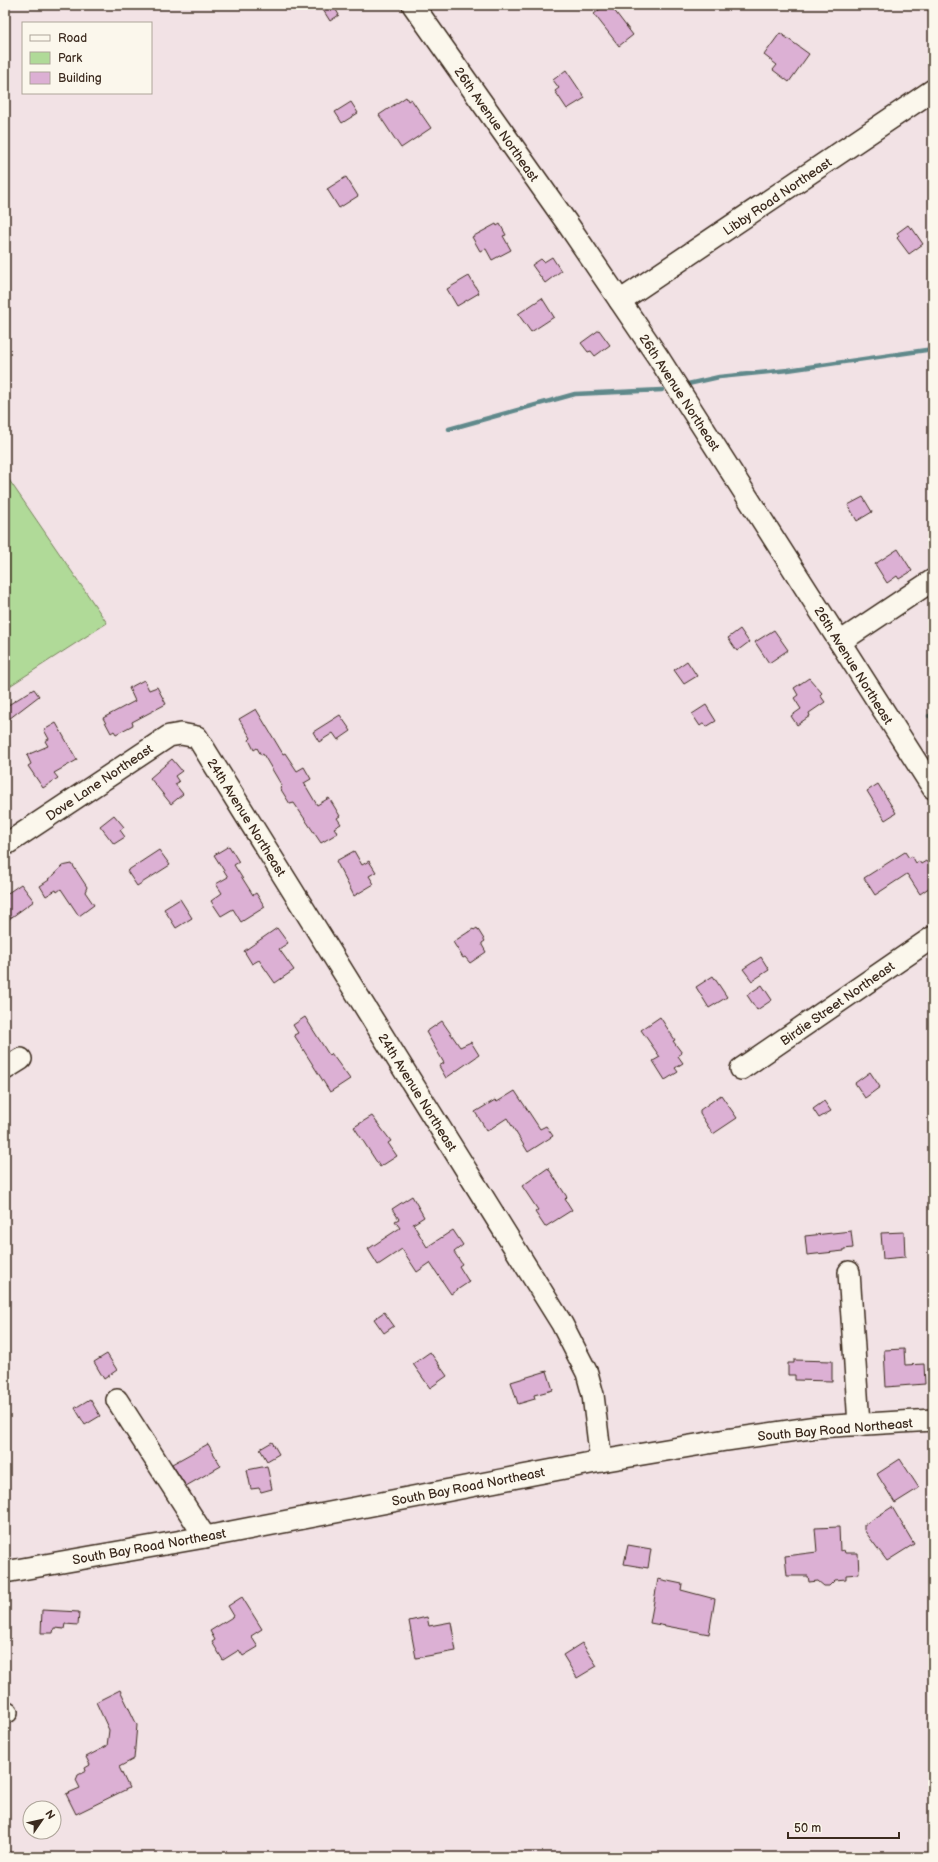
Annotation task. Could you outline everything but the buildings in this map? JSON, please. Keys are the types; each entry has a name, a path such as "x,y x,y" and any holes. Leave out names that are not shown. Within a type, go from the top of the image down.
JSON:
{"street":[{"name":"26th Avenue Northeast","path":"413,5 568,223 689,404 933,788"},
{"name":"Libby Road Northeast","path":"620,301 933,90"},
{"path":"840,642 933,580"},
{"name":"Dove Lane Northeast","path":"5,845 169,736 181,734 197,737"},
{"name":"24th Avenue Northeast","path":"197,737 562,1324 587,1373 593,1395 601,1461"},
{"name":"Birdie Street Northeast","path":"741,1070 933,937"},
{"path":"849,1272 859,1425"},
{"path":"117,1400 205,1537"},
{"name":"South Bay Road Northeast","path":"5,1572 205,1537 601,1461 769,1434 817,1428 933,1420"}],"green space":[{"path":"5,474 107,623 5,689"}],"waterway":[{"path":"688,384 719,377 788,370 933,349"},
{"path":"449,429 575,394 662,390"}]}
